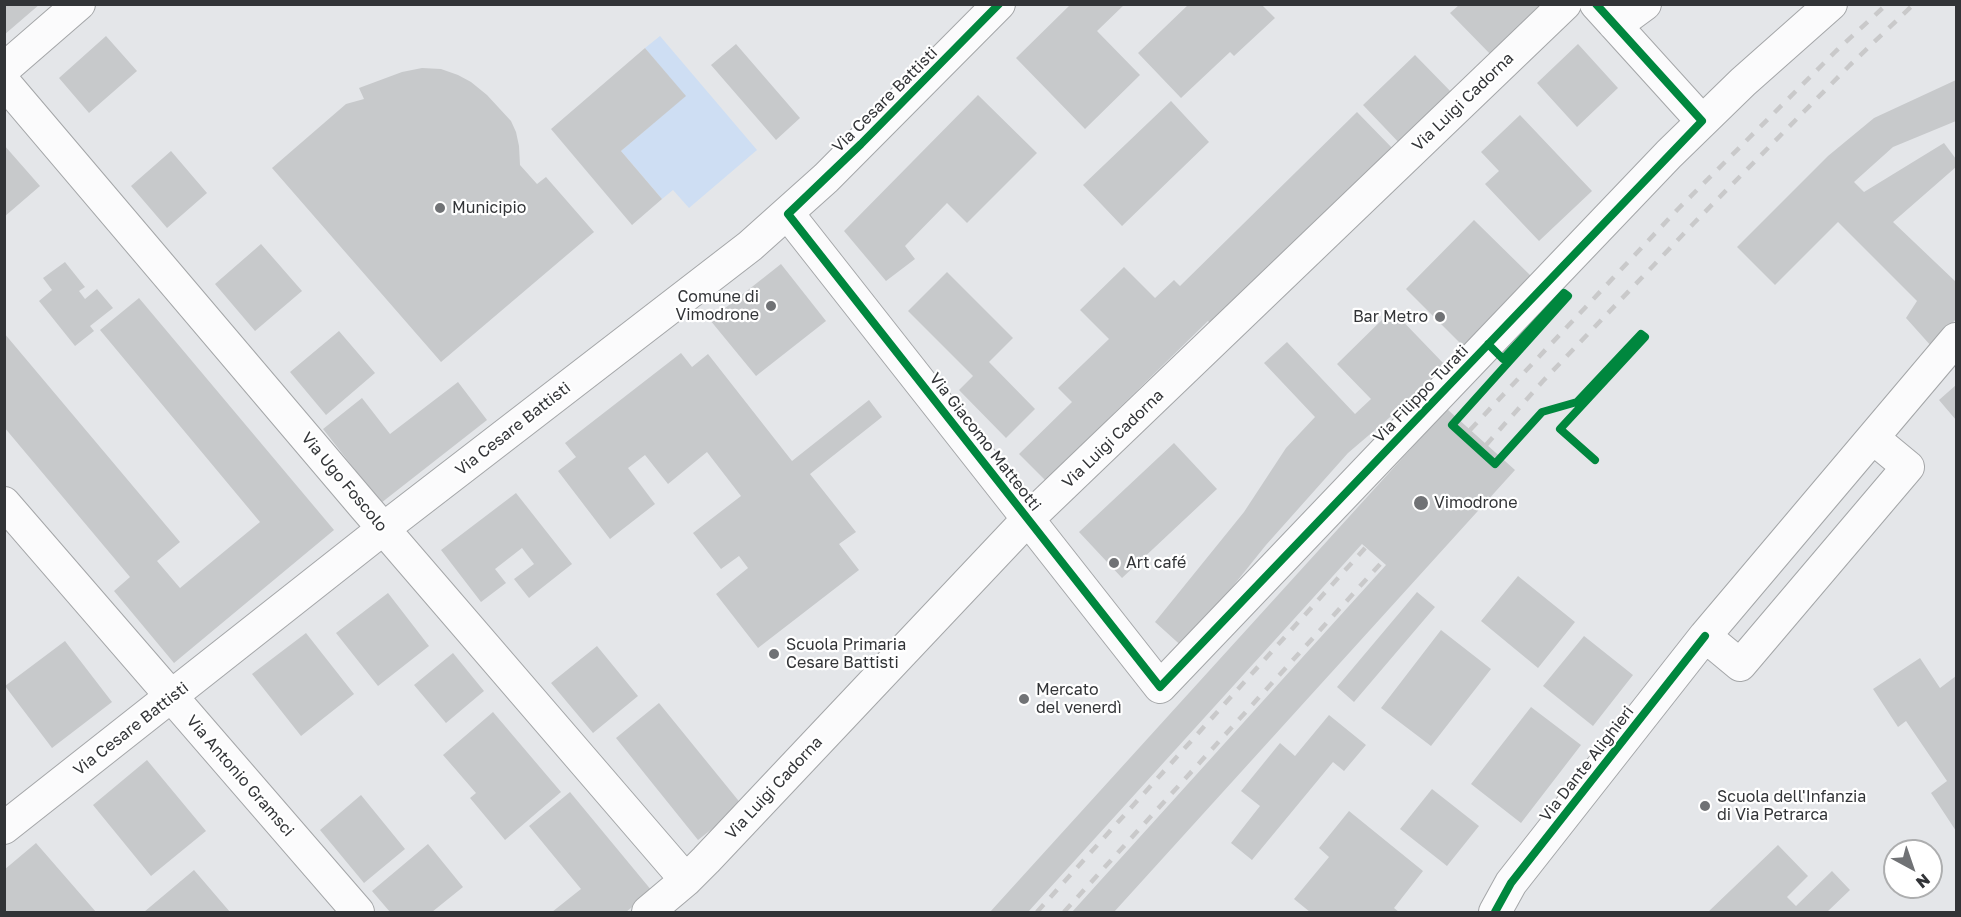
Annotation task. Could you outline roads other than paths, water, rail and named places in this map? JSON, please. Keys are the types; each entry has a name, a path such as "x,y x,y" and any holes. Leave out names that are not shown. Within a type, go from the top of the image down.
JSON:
{"street":[{"path":"4,69 79,4"},
{"name":"Via Cesare Battisti","path":"4,828 383,529 725,266 788,214 861,144 999,4"},
{"name":"Via Luigi Cadorna","path":"648,912 686,880 1028,519 1565,4"},
{"path":"1605,14 1626,18 1644,4"},
{"name":"Via Filippo Turati","path":"1161,687 1702,121 1831,4"},
{"path":"1605,14 1702,121"},
{"name":"Via Ugo Foscolo","path":"4,82 383,529 686,880"},
{"name":"Via Giacomo Matteotti","path":"788,214 1161,687"},
{"name":"Via Dante Alighieri","path":"1495,912 1511,883 1705,636 1956,339"},
{"path":"1705,636 1740,665 1908,467 1873,438"},
{"name":"Via Antonio Gramsci","path":"4,503 358,912"}],"railway":[{"path":"1470,430 1678,209 1836,51 1887,4"},
{"path":"1486,445 1543,381 1694,223 1850,65 1914,4"},
{"path":"1037,912 1366,547"},
{"path":"1064,912 1382,562"}],"place":[{"name":"Municipio","path":"440,208"},
{"name":"Comune di Vimodrone","path":"771,306"},
{"name":"Bar Metro","path":"1440,317"},
{"name":"Vimodrone","path":"1421,503"},
{"name":"Art café","path":"1114,563"},
{"name":"Scuola Primaria Cesare Battisti","path":"774,654"},
{"name":"Mercato del venerdì","path":"1024,699"},
{"name":"Scuola dell'Infanzia di Via Petrarca","path":"1705,806"}]}
